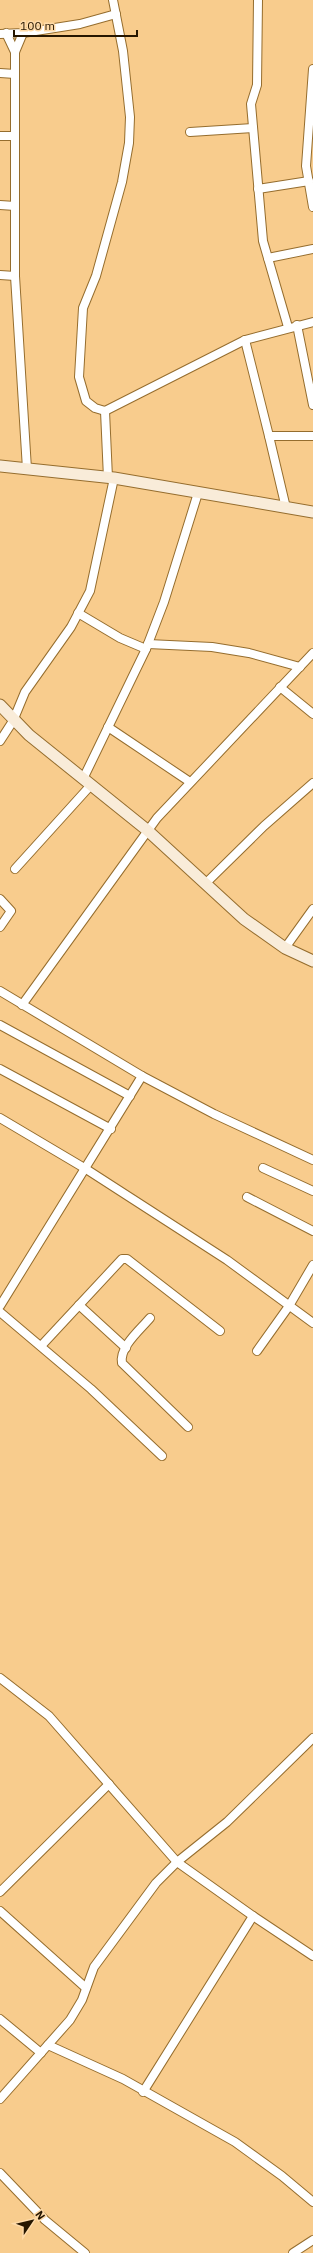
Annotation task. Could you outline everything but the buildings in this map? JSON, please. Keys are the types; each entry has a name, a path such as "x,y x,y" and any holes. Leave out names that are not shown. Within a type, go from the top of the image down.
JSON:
{"street":[{"path":"113,0 130,117 129,143 122,182 96,276 83,308 79,377 86,401 95,408 104,411 246,340 288,327 313,322"},
{"path":"258,0 257,85 251,104 258,189 263,241 288,327"},
{"path":"3,34 23,33 80,24 116,14"},
{"path":"23,33 15,52 14,276 27,469"},
{"path":"3,34 15,52"},
{"path":"313,69 306,166 313,207"},
{"path":"0,73 15,74"},
{"path":"190,132 253,128"},
{"path":"0,136 15,136"},
{"path":"258,189 308,182"},
{"path":"0,205 15,206"},
{"path":"268,258 313,249"},
{"path":"0,275 14,276"},
{"path":"297,325 313,406"},
{"path":"246,340 286,508"},
{"path":"0,740 14,721 26,692 71,627 90,591 111,478 104,411"},
{"path":"269,436 313,436"},
{"path":"0,466 111,478 313,512"},
{"path":"15,869 87,782 108,727 147,646 198,493"},
{"path":"78,613 120,638 147,646 212,647 249,653 300,667"},
{"path":"22,1005 148,830 190,782 313,653"},
{"path":"280,687 313,714"},
{"path":"0,705 14,721 87,782 148,830 244,919 285,948 313,962"},
{"path":"108,727 190,782"},
{"path":"205,884 264,826 313,783"},
{"path":"0,899 11,911 11,914 0,927"},
{"path":"285,948 313,909"},
{"path":"0,991 142,1076 214,1114 313,1160"},
{"path":"0,1025 130,1096"},
{"path":"0,1069 111,1129"},
{"path":"0,1306 111,1129 142,1076"},
{"path":"0,1118 86,1169 227,1260 313,1322"},
{"path":"263,1168 313,1191"},
{"path":"248,1198 313,1231"},
{"path":"41,1346 118,1262 127,1259 220,1331"},
{"path":"257,1351 289,1306 313,1265"},
{"path":"79,1305 126,1348"},
{"path":"0,1312 92,1389 162,1456"},
{"path":"150,1318 126,1348 121,1357 122,1362 188,1427"},
{"path":"0,1678 49,1716 177,1862 253,1916 313,1956"},
{"path":"0,2099 70,2020 86,1988 94,1967 156,1884 177,1862 227,1822 313,1738"},
{"path":"0,1892 110,1784"},
{"path":"0,1911 86,1988"},
{"path":"143,2092 253,1916"},
{"path":"0,2019 41,2053"},
{"path":"48,2045 123,2079 143,2092 235,2142 282,2176 313,2202"},
{"path":"0,2173 45,2220 85,2253"},
{"path":"292,2253 313,2240"}]}
